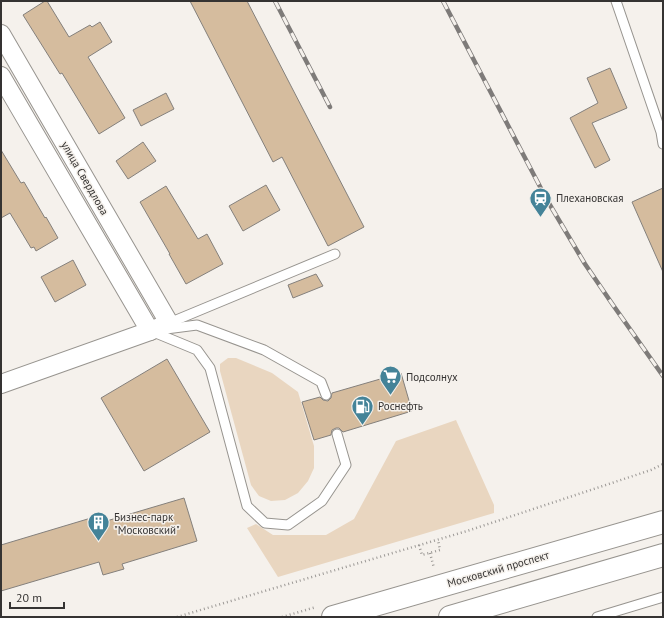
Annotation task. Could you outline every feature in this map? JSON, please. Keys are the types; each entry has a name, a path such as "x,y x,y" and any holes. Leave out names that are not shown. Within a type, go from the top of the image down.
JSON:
{"main road":[{"name":"Московский проспект","path":"333,617 663,522"},
{"path":"450,617 663,555"}],"street":[{"name":"улица Свердлова","path":"1,34 169,323"},
{"name":"улица Свердлова","path":"1,76 150,331"},
{"path":"1,384 169,323"}],"lane":[{"path":"616,1 661,132 663,144"},
{"path":"169,323 335,254"},
{"path":"150,331 197,325 264,350 322,382 326,395"},
{"path":"150,331 197,350 210,368 247,506 265,523 288,525 322,501 346,465 337,434"},
{"path":"597,617 663,597"}],"path":[{"path":"177,617 438,540 663,464"},
{"path":"419,545 422,555 430,553 440,550 438,540"},
{"path":"430,553 435,573"}],"shaded area":[{"path":"228,358 236,358 272,373 298,392 314,446 314,468 308,481 298,493 285,500 271,501 259,496 251,485 220,371 220,364"},
{"path":"456,420 494,505 494,513 278,577 247,528 256,524 273,535 326,535 354,519 396,441"}],"building":[{"path":"47,1 69,37 90,25 92,27 100,22 112,42 88,57 125,118 99,134 62,73 60,74 23,15"},
{"path":"190,1 247,1 364,227 328,246 282,157 273,162"},
{"path":"610,68 627,108 592,123 610,160 595,168 570,118 598,103 587,78"},
{"path":"166,93 174,109 141,126 133,110"},
{"path":"143,142 156,161 128,179 116,161"},
{"path":"1,150 21,183 24,182 58,238 36,251 34,247 31,248 10,213 1,218"},
{"path":"266,185 280,210 243,231 229,206"},
{"path":"166,186 198,239 207,234 223,264 186,284 140,202"},
{"path":"663,188 663,272 632,202"},
{"path":"73,260 86,285 55,302 41,277"},
{"path":"316,274 323,286 293,298 288,285"},
{"path":"167,359 210,432 144,471 101,398"},
{"path":"401,373 412,411 343,432 339,428 336,428 332,430 331,435 314,440 302,402 320,397 323,400 328,401 331,398 332,393"},
{"name":"Бизнес-парк \"Московский\"","path":"184,498 197,541 122,564 124,569 103,575 99,562 1,591 1,545 91,518 93,525"}],"railway":[{"path":"275,1 330,107"},
{"path":"443,1 547,200 585,264 663,376"}],"place":[{"name":"Плехановская","path":"541,218"},
{"name":"Подсолнух","path":"390,396"},
{"name":"Роснефть","path":"362,426"},
{"name":"Бизнес-парк \"Московский\"","path":"99,542"}]}
